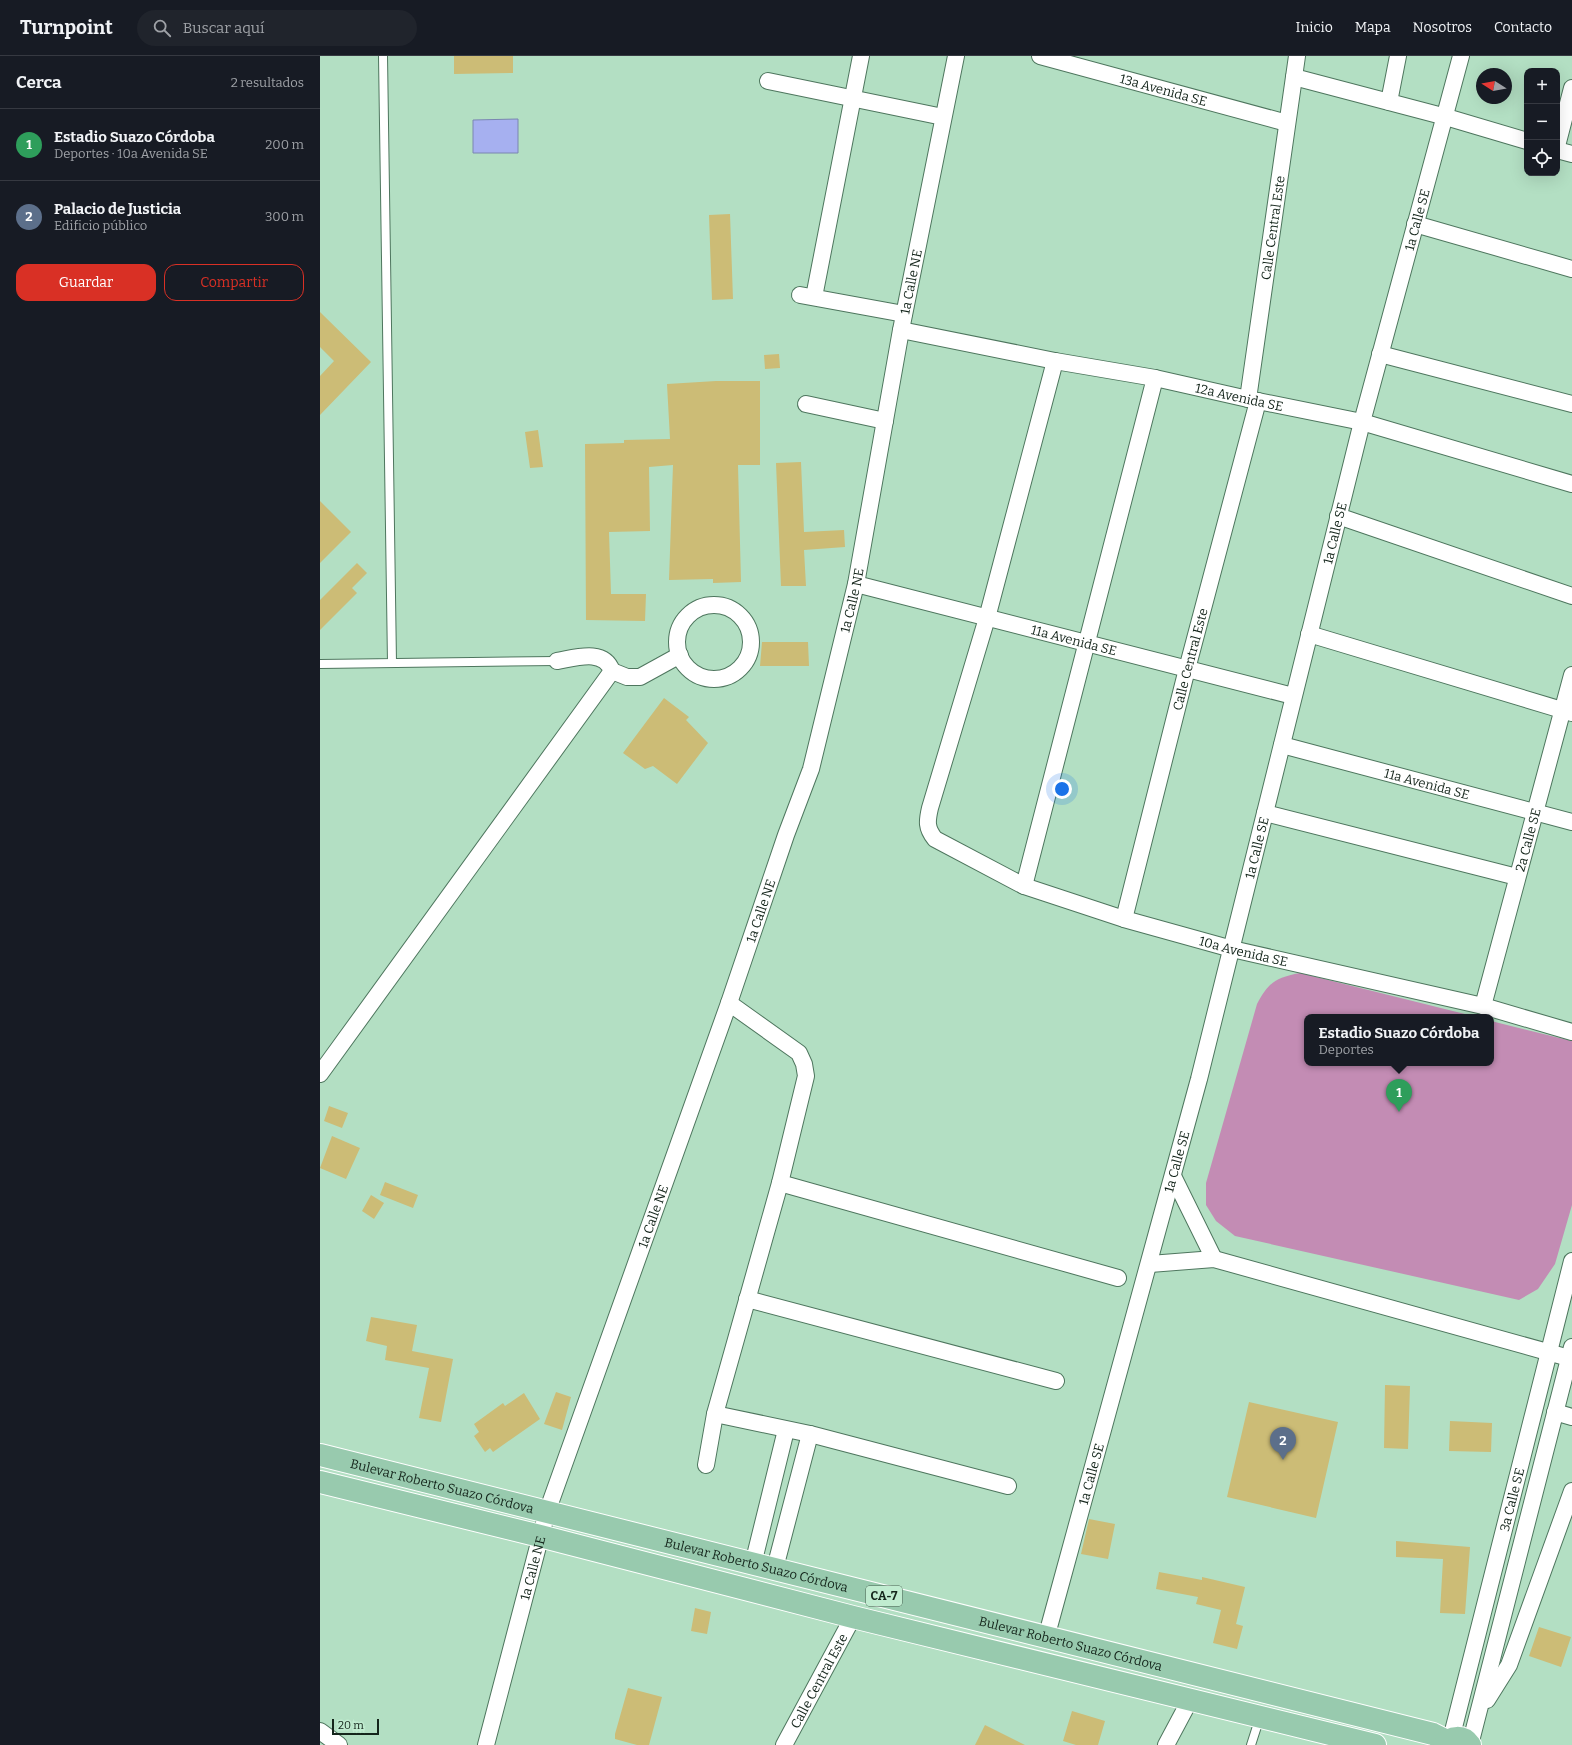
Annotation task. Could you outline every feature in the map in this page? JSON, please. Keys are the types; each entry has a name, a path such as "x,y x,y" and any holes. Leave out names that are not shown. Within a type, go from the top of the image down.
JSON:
{"main road":[{"name":"Bulevar Roberto Suazo Córdova","path":"320,1455 1433,1734 1456,1743"},
{"name":"Bulevar Roberto Suazo Córdova","path":"320,1482 540,1536 853,1617 1375,1745"}],"street":[{"path":"861,56 853,99 807,296 904,314"},
{"name":"1a Calle NE","path":"486,1745 547,1512 811,769 856,584 904,314 956,56"},
{"name":"13a Avenida SE","path":"1040,56 1287,123"},
{"name":"Calle Central Este","path":"1124,919 1253,400 1287,123 1297,56"},
{"path":"1388,102 1398,56"},
{"name":"1a Calle SE","path":"1046,1638 1150,1264 1232,949 1293,696 1362,422 1415,224 1446,117 1461,56"},
{"path":"1294,77 1446,117 1524,140"},
{"path":"768,81 943,117"},
{"path":"1559,140 1572,88"},
{"path":"1560,151 1572,154"},
{"path":"1415,224 1572,269"},
{"name":"12a Avenida SE","path":"901,330 1055,361 1155,378 1362,422 1572,484"},
{"path":"1380,354 1572,404"},
{"path":"987,618 1055,361"},
{"path":"1024,886 1155,378"},
{"path":"806,404 885,421"},
{"path":"1338,516 1572,596"},
{"name":"11a Avenida SE","path":"856,584 1293,696"},
{"path":"713,606 724,607 735,612 743,619 749,630 751,641 750,652 745,663 737,671 727,677 716,679 704,678 694,673 686,665 680,655 678,644 679,632 684,622 692,614 702,608 713,606"},
{"name":"10a Avenida SE","path":"987,618 930,808 927,823 929,832 935,839 1024,886 1124,919 1232,949 1483,1006 1572,1032"},
{"path":"1309,634 1567,712"},
{"path":"612,671 627,677 640,677 680,655"},
{"path":"557,661 595,656 603,658 610,664 612,671"},
{"path":"320,1074 612,671"},
{"name":"2a Calle SE","path":"1483,1006 1535,811 1567,712 1572,675"},
{"name":"11a Avenida SE","path":"1282,745 1572,822"},
{"path":"1265,813 1517,877"},
{"path":"706,1465 715,1414 780,1183 806,1076 804,1064 799,1053 729,1003"},
{"path":"1173,1176 1214,1259"},
{"path":"780,1183 1118,1278"},
{"path":"1150,1264 1214,1259 1549,1353 1570,1353"},
{"name":"3a Calle SE","path":"1456,1743 1572,1261"},
{"path":"747,1299 1056,1381"},
{"name":"3a Calle SE","path":"1478,1713 1570,1353"},
{"path":"1555,1412 1572,1417"},
{"path":"715,1414 810,1434 1008,1486"},
{"path":"753,1564 786,1430"},
{"path":"775,1568 810,1434"},
{"name":"3a Calle SE","path":"1456,1743 1478,1713 1509,1665 1572,1491"},
{"name":"Calle Central Este","path":"784,1745 853,1617"},
{"path":"1166,1745 1190,1700"},
{"path":"320,1731 339,1745"}],"lane":[{"path":"383,56 392,663"},
{"path":"320,664 557,661"},
{"path":"1251,1745 1260,1717"}],"shaded area":[{"path":"1300,973 1465,1014 1304,1014 1304,1066 1494,1066 1494,1022 1572,1041 1572,1205 1555,1264 1538,1289 1519,1300 1235,1236 1216,1221 1206,1205 1206,1183 1257,1004 1269,986 1284,977"}],"water":[{"path":"518,119 518,153 473,153 473,120"}],"building":[{"path":"454,56 513,56 513,73 454,74"},
{"path":"730,214 733,299 712,300 709,215"},
{"path":"320,312 371,362 320,415 320,376 334,361 320,347"},
{"path":"779,354 780,368 765,369 764,355"},
{"path":"716,381 760,381 760,465 738,465 741,582 713,583 713,579 669,580 673,465 649,467 650,531 609,532 611,594 646,594 645,621 586,620 585,444 624,443 624,440 670,439 667,384"},
{"path":"538,430 543,467 530,468 525,432"},
{"path":"801,462 804,532 844,530 845,547 804,550 806,586 781,586 776,463"},
{"path":"320,501 351,532 320,563"},
{"path":"357,563 367,573 352,588 357,593 320,630 320,600"},
{"path":"762,642 808,642 809,666 760,666"},
{"path":"664,698 689,717 686,720 708,743 677,784 653,766 645,769 623,753"},
{"path":"329,1106 348,1113 342,1128 324,1121"},
{"path":"332,1136 360,1148 346,1179 320,1168"},
{"path":"385,1182 418,1195 413,1208 380,1195"},
{"path":"371,1195 384,1203 374,1219 362,1211"},
{"path":"371,1317 417,1325 412,1351 453,1359 441,1422 419,1418 429,1368 385,1360 387,1346 366,1341"},
{"path":"1385,1385 1410,1386 1408,1449 1384,1448"},
{"path":"556,1392 571,1397 562,1430 544,1424"},
{"path":"524,1393 540,1419 493,1452 490,1448 485,1452 474,1436 479,1432 474,1424 503,1403 505,1406"},
{"path":"1249,1402 1338,1422 1316,1518 1227,1497"},
{"path":"1450,1421 1492,1423 1491,1452 1449,1451"},
{"path":"1089,1519 1115,1524 1108,1559 1081,1554"},
{"path":"1396,1541 1470,1547 1465,1614 1440,1613 1443,1559 1396,1557"},
{"path":"1159,1572 1202,1580 1202,1577 1245,1587 1236,1624 1243,1626 1237,1649 1213,1643 1221,1610 1196,1604 1198,1597 1156,1589"},
{"path":"695,1608 711,1612 707,1634 691,1631"},
{"path":"1539,1627 1571,1637 1561,1667 1529,1656"},
{"path":"628,1688 662,1697 649,1745 637,1745 615,1739 615,1734"},
{"path":"1072,1711 1105,1721 1098,1745 1076,1745 1063,1741"},
{"path":"985,1725 1025,1745 975,1745"}],"place":[{"name":"Estadio Suazo Córdoba","path":"1399,1112"},
{"name":"Palacio de Justicia","path":"1283,1460"}]}
